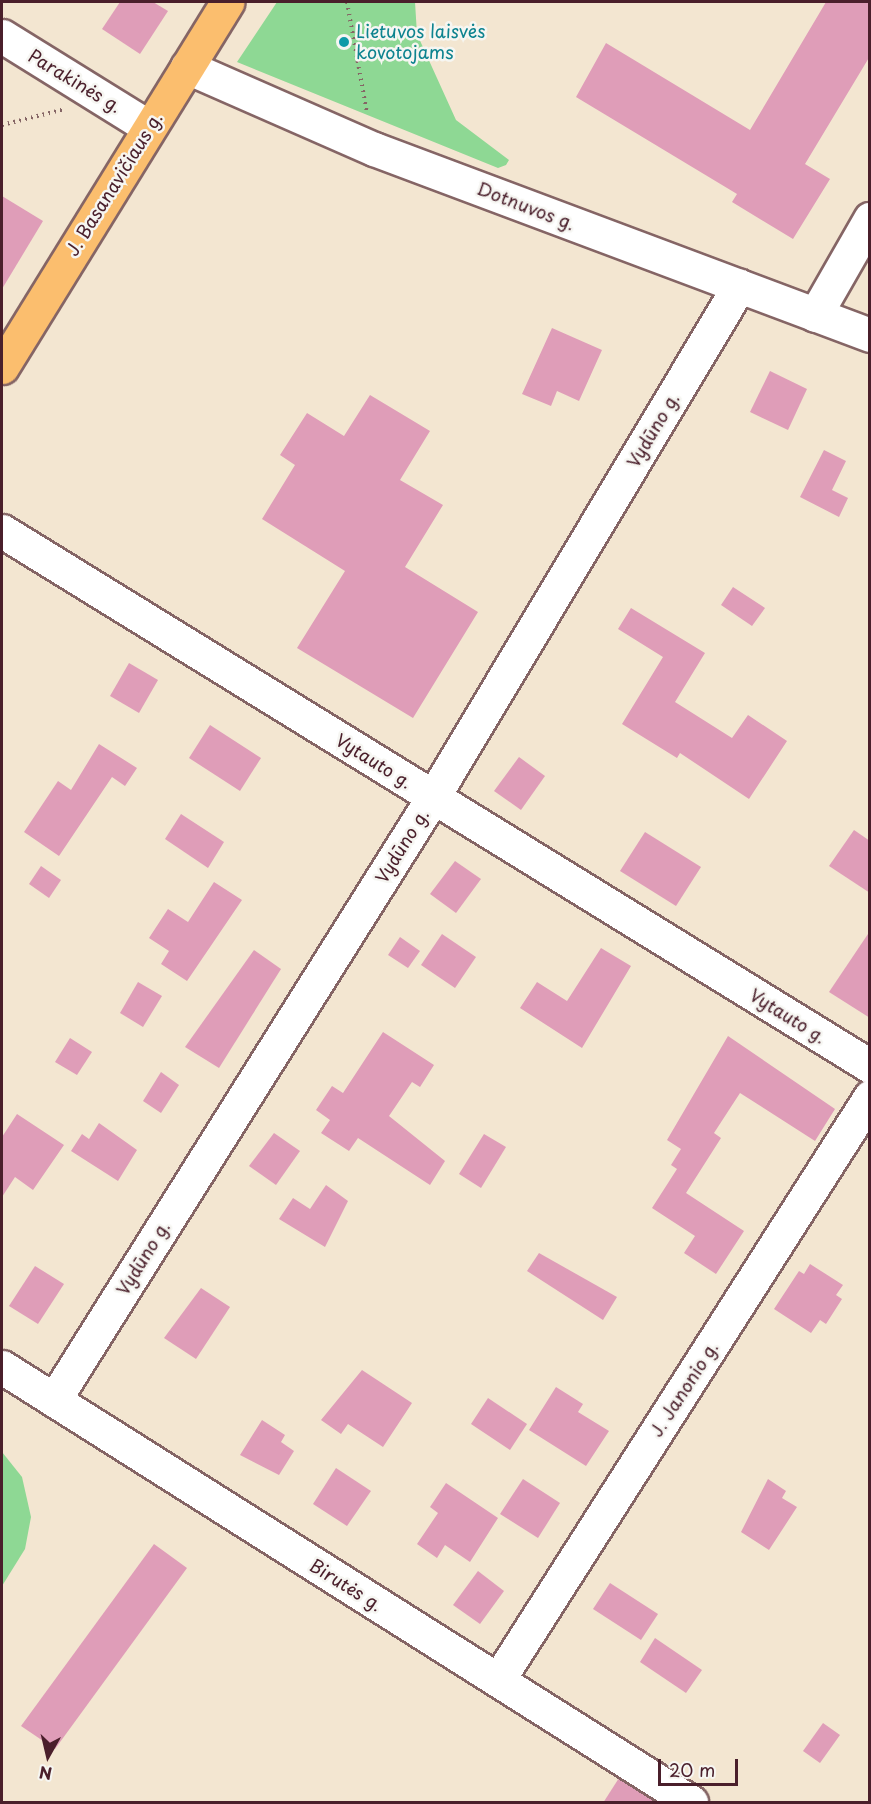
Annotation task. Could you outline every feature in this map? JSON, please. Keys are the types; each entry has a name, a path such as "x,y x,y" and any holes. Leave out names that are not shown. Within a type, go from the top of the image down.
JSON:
{"main road":[{"name":"J. Basanavičiaus g.","path":"2,367 227,2"}],"street":[{"name":"Parakinės g.","path":"2,36 149,127"},
{"name":"Dotnuvos g.","path":"187,67 374,149 870,335"},
{"path":"815,315 870,219"},
{"name":"Vydūno g.","path":"54,1400 433,797 739,286"},
{"name":"Vytauto g.","path":"2,531 870,1066"},
{"name":"J. Janonio g.","path":"498,1680 870,1097"},
{"name":"Birutės g.","path":"2,1367 692,1803"}],"path":[{"path":"347,2 374,149"},
{"path":"2,125 104,99"}],"green space":[{"path":"277,2 415,2 417,34 456,120 509,160 506,165 498,168 237,62"},
{"path":"2,1452 22,1477 31,1517 25,1549 2,1586"}],"building":[{"path":"120,2 153,2 168,11 140,54 102,29"},
{"path":"826,2 870,2 870,56 805,164 830,179 793,239 732,202 737,194 576,97 606,43 750,130"},
{"path":"2,196 43,221 2,289"},
{"path":"552,328 602,350 579,401 557,391 551,406 522,394"},
{"path":"770,371 807,389 788,430 750,412"},
{"path":"370,395 430,431 400,480 443,505 405,567 478,612 413,718 297,648 345,571 262,519 295,465 280,455 307,413 344,436"},
{"path":"824,450 846,461 832,490 848,498 839,517 800,497"},
{"path":"733,587 765,608 752,626 721,605"},
{"path":"631,608 705,653 675,702 732,738 748,715 787,741 749,799 680,753 677,758 622,724 663,657 618,629"},
{"path":"129,663 158,680 139,713 110,696"},
{"path":"210,725 261,758 240,791 189,758"},
{"path":"99,744 137,768 125,786 112,777 59,856 24,832 58,781 71,790"},
{"path":"519,757 545,776 521,810 494,791"},
{"path":"181,814 224,842 208,868 165,839"},
{"path":"854,830 870,841 870,893 829,866"},
{"path":"645,832 701,867 676,906 620,871"},
{"path":"455,861 481,879 456,913 430,894"},
{"path":"41,866 61,880 49,898 29,884"},
{"path":"214,882 242,900 187,981 161,964 169,951 149,938 168,909 188,922"},
{"path":"870,931 870,1018 829,992"},
{"path":"442,934 476,957 455,988 421,965"},
{"path":"400,937 420,951 408,968 388,955"},
{"path":"601,948 631,966 582,1048 520,1008 537,982 567,1001"},
{"path":"254,950 281,969 219,1068 185,1047"},
{"path":"138,982 162,996 143,1027 120,1013"},
{"path":"383,1032 434,1065 420,1087 412,1082 389,1116 445,1161 430,1185 358,1138 349,1151 321,1133 330,1120 316,1110 332,1086 343,1093"},
{"path":"728,1036 835,1109 815,1141 740,1093 714,1133 721,1138 686,1193 744,1231 716,1274 684,1253 695,1236 652,1208 677,1169 671,1165 681,1149 667,1140"},
{"path":"70,1038 92,1052 77,1075 55,1062"},
{"path":"161,1072 179,1085 161,1113 143,1101"},
{"path":"17,1114 64,1145 33,1190 15,1177 2,1197 2,1137"},
{"path":"99,1123 137,1150 118,1181 71,1151 82,1134 89,1139"},
{"path":"274,1133 300,1151 276,1185 249,1166"},
{"path":"484,1134 506,1147 481,1188 459,1174"},
{"path":"326,1185 348,1201 325,1247 279,1219 293,1198 310,1209"},
{"path":"539,1253 617,1297 603,1320 527,1271"},
{"path":"810,1264 843,1285 836,1295 842,1299 826,1324 820,1320 811,1333 774,1309 799,1271 804,1274"},
{"path":"35,1266 64,1284 38,1324 9,1306"},
{"path":"201,1288 230,1307 196,1359 164,1338"},
{"path":"362,1370 412,1403 383,1447 348,1424 341,1434 321,1420"},
{"path":"556,1387 583,1404 578,1412 609,1431 586,1466 529,1430"},
{"path":"488,1398 527,1424 510,1450 471,1424"},
{"path":"262,1420 285,1435 281,1442 294,1451 279,1475 240,1455"},
{"path":"336,1468 371,1491 347,1526 313,1504"},
{"path":"523,1479 560,1503 538,1538 500,1514"},
{"path":"768,1479 786,1491 782,1498 797,1507 769,1550 741,1532"},
{"path":"446,1483 498,1518 470,1562 445,1545 437,1558 417,1544 438,1513 430,1507"},
{"path":"154,1544 187,1568 55,1749 21,1726"},
{"path":"478,1571 504,1591 480,1624 453,1605"},
{"path":"610,1583 658,1614 641,1640 593,1609"},
{"path":"655,1638 702,1670 686,1693 640,1662"},
{"path":"823,1723 840,1735 820,1763 803,1751"},
{"path":"619,1778 657,1803 603,1803"}],"place":[{"name":"Lietuvos laisvės kovotojams","path":"344,42"}]}
